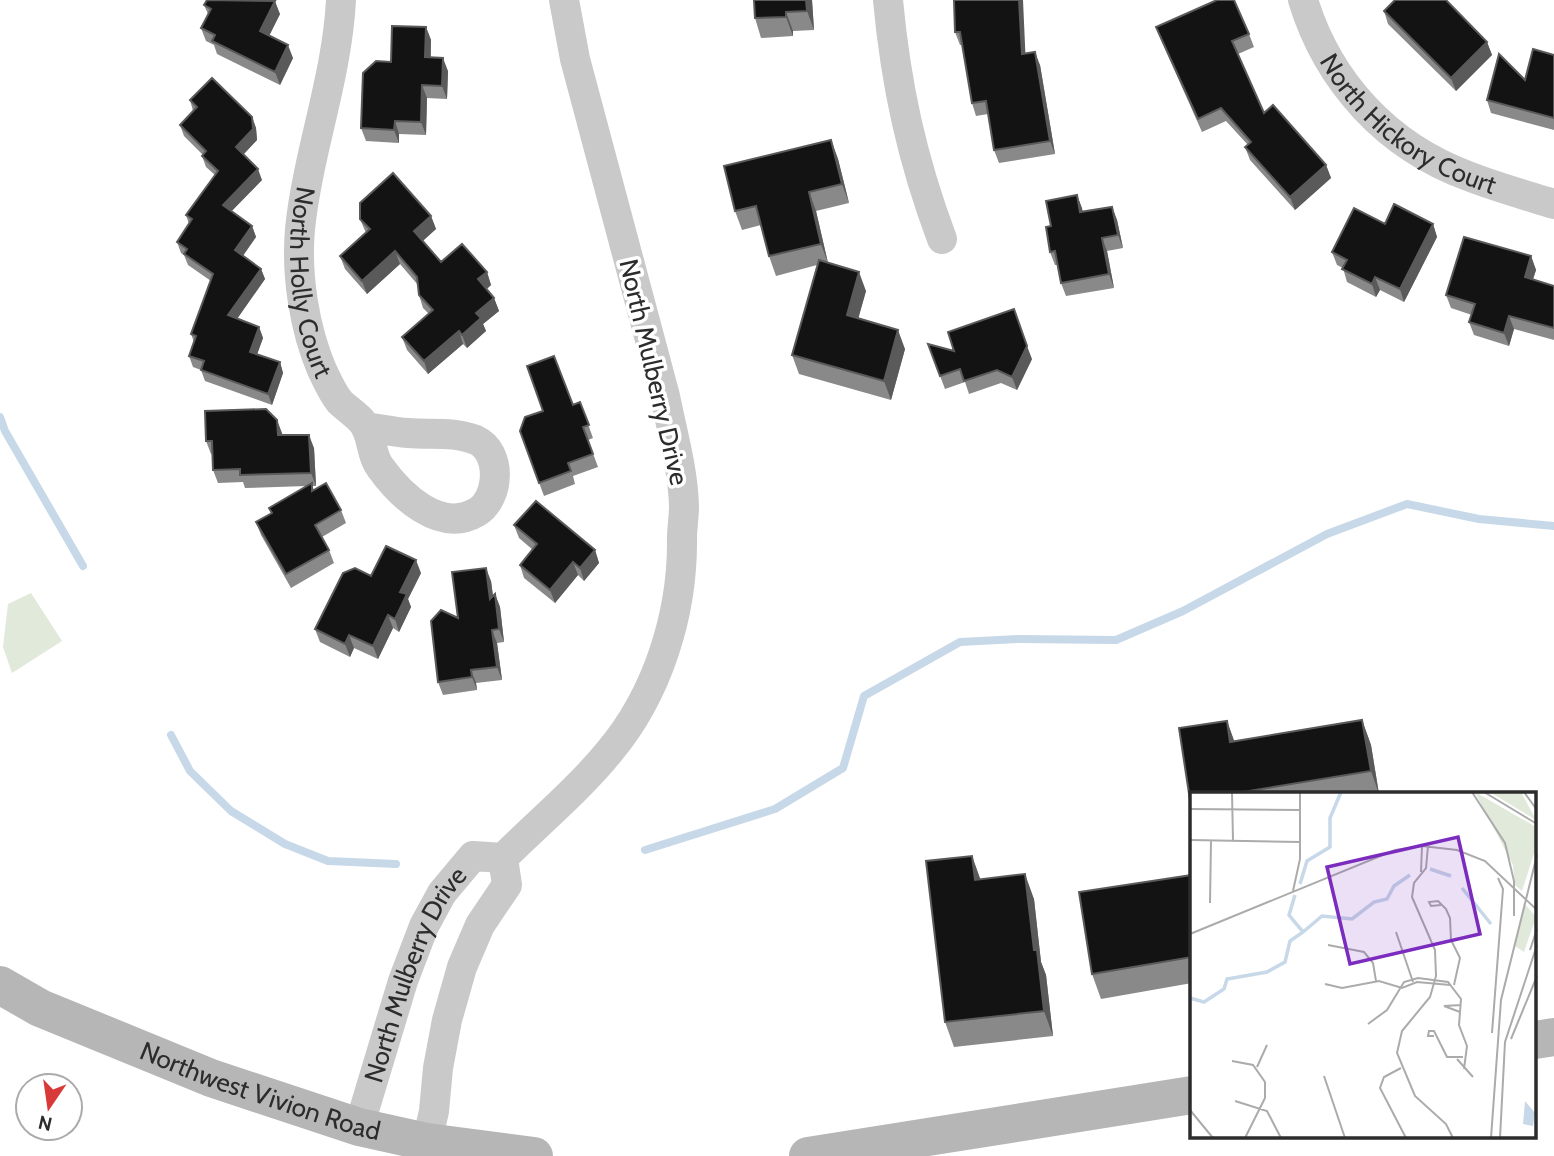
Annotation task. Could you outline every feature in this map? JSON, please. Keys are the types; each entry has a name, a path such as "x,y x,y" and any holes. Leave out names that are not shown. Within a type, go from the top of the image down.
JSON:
{"main road":[{"name":"Northwest Vivion Road","path":"0,985 40,1008 211,1078 359,1128 427,1142 534,1156"},
{"path":"1536,1040 1554,1037"},
{"path":"808,1156 1190,1094"}],"street":[{"name":"North Holly Court","path":"341,0 338,47 304,199 300,263 303,299 311,338 322,370 337,399 366,426"},
{"name":"North Mulberry Drive","path":"359,1128 403,981 424,926 442,893 473,856 503,858 610,752 653,682 671,629 683,556 684,507 670,418 575,59 564,0"},
{"path":"888,0 905,121 922,184 942,239"},
{"name":"North Hickory Court","path":"1303,0 1314,31 1339,78 1382,126 1413,149 1466,176 1554,204"},
{"name":"North Mulberry Drive","path":"427,1142 435,1111 438,1068 447,1020 462,967 480,925 507,885 503,858"}],"green space":[{"path":"31,593 62,641 12,673 3,647 8,604"}],"building":[{"path":"207,0 275,1 260,31 288,45 275,72 212,41 215,35 201,28 211,9 204,5"},
{"path":"754,0 806,0 807,11 786,12 786,17 755,18"},
{"path":"954,0 1019,0 1022,54 1035,52 1050,141 994,150 986,101 972,103 960,32 955,32"},
{"path":"1217,0 1234,0 1249,34 1232,41 1264,113 1273,105 1326,165 1290,197 1245,147 1251,142 1221,108 1198,119 1156,27"},
{"path":"1395,0 1446,0 1487,42 1451,78 1384,11"},
{"path":"392,26 426,27 425,57 443,58 442,86 422,85 421,122 395,121 394,130 361,128 363,73 376,61 391,62"},
{"path":"1533,49 1554,55 1554,118 1487,100 1499,54 1525,80"},
{"path":"212,78 252,117 253,129 236,147 258,169 223,205 252,226 235,250 261,269 228,315 259,327 250,352 280,362 268,394 201,370 204,361 189,356 196,336 191,334 213,274 184,254 187,249 177,242 192,219 186,215 218,171 202,156 206,151 180,125 197,107 190,100"},
{"path":"831,140 842,184 809,192 821,244 769,256 756,206 735,211 724,166"},
{"path":"393,173 431,216 414,231 441,262 462,244 487,272 478,279 494,298 476,313 481,318 462,335 459,331 424,361 402,337 433,310 419,295 417,277 395,251 362,281 340,256 370,229 360,219 360,203"},
{"path":"1077,195 1080,212 1112,207 1118,235 1102,238 1109,274 1061,283 1055,251 1050,252 1046,227 1051,226 1046,201"},
{"path":"1394,204 1433,224 1400,289 1375,277 1372,284 1342,269 1347,260 1332,252 1354,208 1385,224"},
{"path":"1464,237 1531,256 1525,277 1554,286 1554,328 1509,316 1504,333 1469,322 1475,304 1446,295"},
{"path":"819,260 859,272 847,315 898,330 884,381 792,355"},
{"path":"1014,309 1027,346 1012,377 997,370 964,381 960,369 940,376 928,344 954,351 948,332"},
{"path":"554,356 573,405 580,402 589,425 583,427 593,454 568,463 571,471 539,483 520,431 525,417 543,411 527,366"},
{"path":"266,409 277,420 278,435 309,435 311,473 240,475 240,469 213,470 212,441 206,441 205,411"},
{"path":"312,483 312,491 326,483 341,510 315,525 329,550 286,574 256,522 272,513 269,508"},
{"path":"536,501 595,550 580,568 573,562 550,590 520,565 537,544 514,525"},
{"path":"386,546 416,560 400,592 407,594 395,619 388,615 373,646 349,635 345,644 315,629 343,573 355,568 371,576"},
{"path":"486,568 490,599 495,594 499,629 492,630 497,667 471,670 472,677 438,682 431,621 441,610 458,618 452,572"},
{"path":"1362,720 1371,771 1243,792 1190,792 1190,800 1179,728 1227,721 1230,742"},
{"path":"972,856 975,880 1025,874 1044,1011 945,1022 926,861"},
{"path":"1190,875 1190,957 1092,974 1079,892"}],"waterway":[{"path":"0,417 5,431 83,566"},
{"path":"645,850 775,809 843,768 864,696 960,642 1018,639 1116,640 1183,611 1327,534 1407,504 1479,519 1554,526"},
{"path":"171,735 190,771 231,811 285,844 328,861 396,864"}]}
